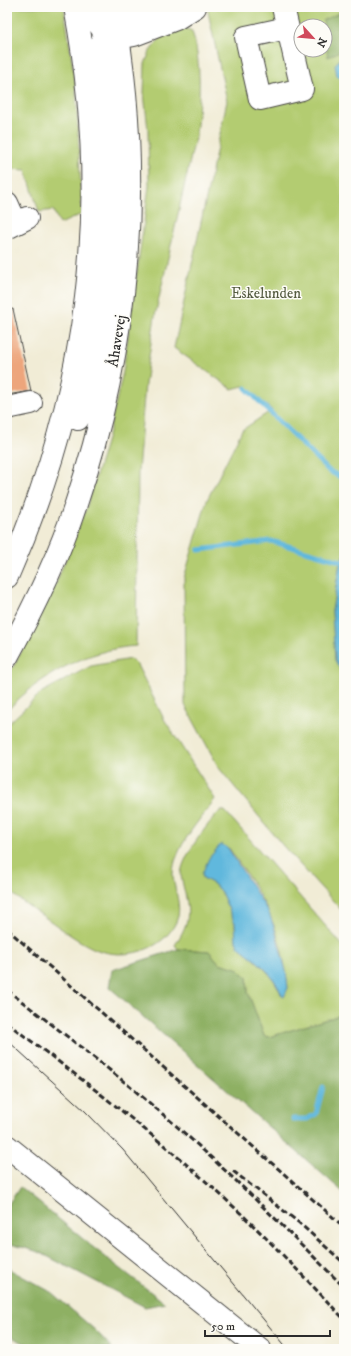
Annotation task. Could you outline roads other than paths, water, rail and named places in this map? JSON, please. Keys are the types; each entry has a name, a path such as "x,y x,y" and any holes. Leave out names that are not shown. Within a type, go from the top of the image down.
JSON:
{"main road":[{"path":"7,578 42,493 55,451 74,375 83,326 92,232 93,181 89,96 81,36 75,7"},
{"name":"Åhavevej","path":"7,657 34,606 75,508 102,418 111,375 126,279 130,190 125,93 113,24 99,25 94,7"},
{"path":"7,578 48,497 66,456 92,372 102,328 110,233 111,182 106,93 101,52 113,24 134,35 176,19 191,8"},
{"path":"7,203 17,223"},
{"path":"7,408 31,403"},
{"path":"7,1146 260,1349"}],"water":[{"path":"344,53 344,80 337,76 335,65"},
{"path":"344,554 344,677 335,660 332,611 340,563"},
{"path":"221,844 228,848 269,913 286,971 288,988 284,997 270,974 238,946 236,941 235,923 221,892 214,884 203,878 202,874 209,858"}],"waterway":[{"path":"246,388 329,471 344,479"},
{"path":"199,550 271,541 344,562"},
{"path":"293,1119 307,1119 316,1114 323,1087"}],"tram line":[{"path":"7,1040 85,1111 123,1150 288,1349"}],"railway":[{"path":"7,929 344,1227"},
{"path":"7,990 112,1072 173,1123 281,1224 344,1287"},
{"path":"7,1023 117,1107 196,1173 254,1226 344,1319"},
{"path":"233,1171 298,1222 344,1263"}],"park label":[{"name":"Eskelunden","path":"266,293"}]}
